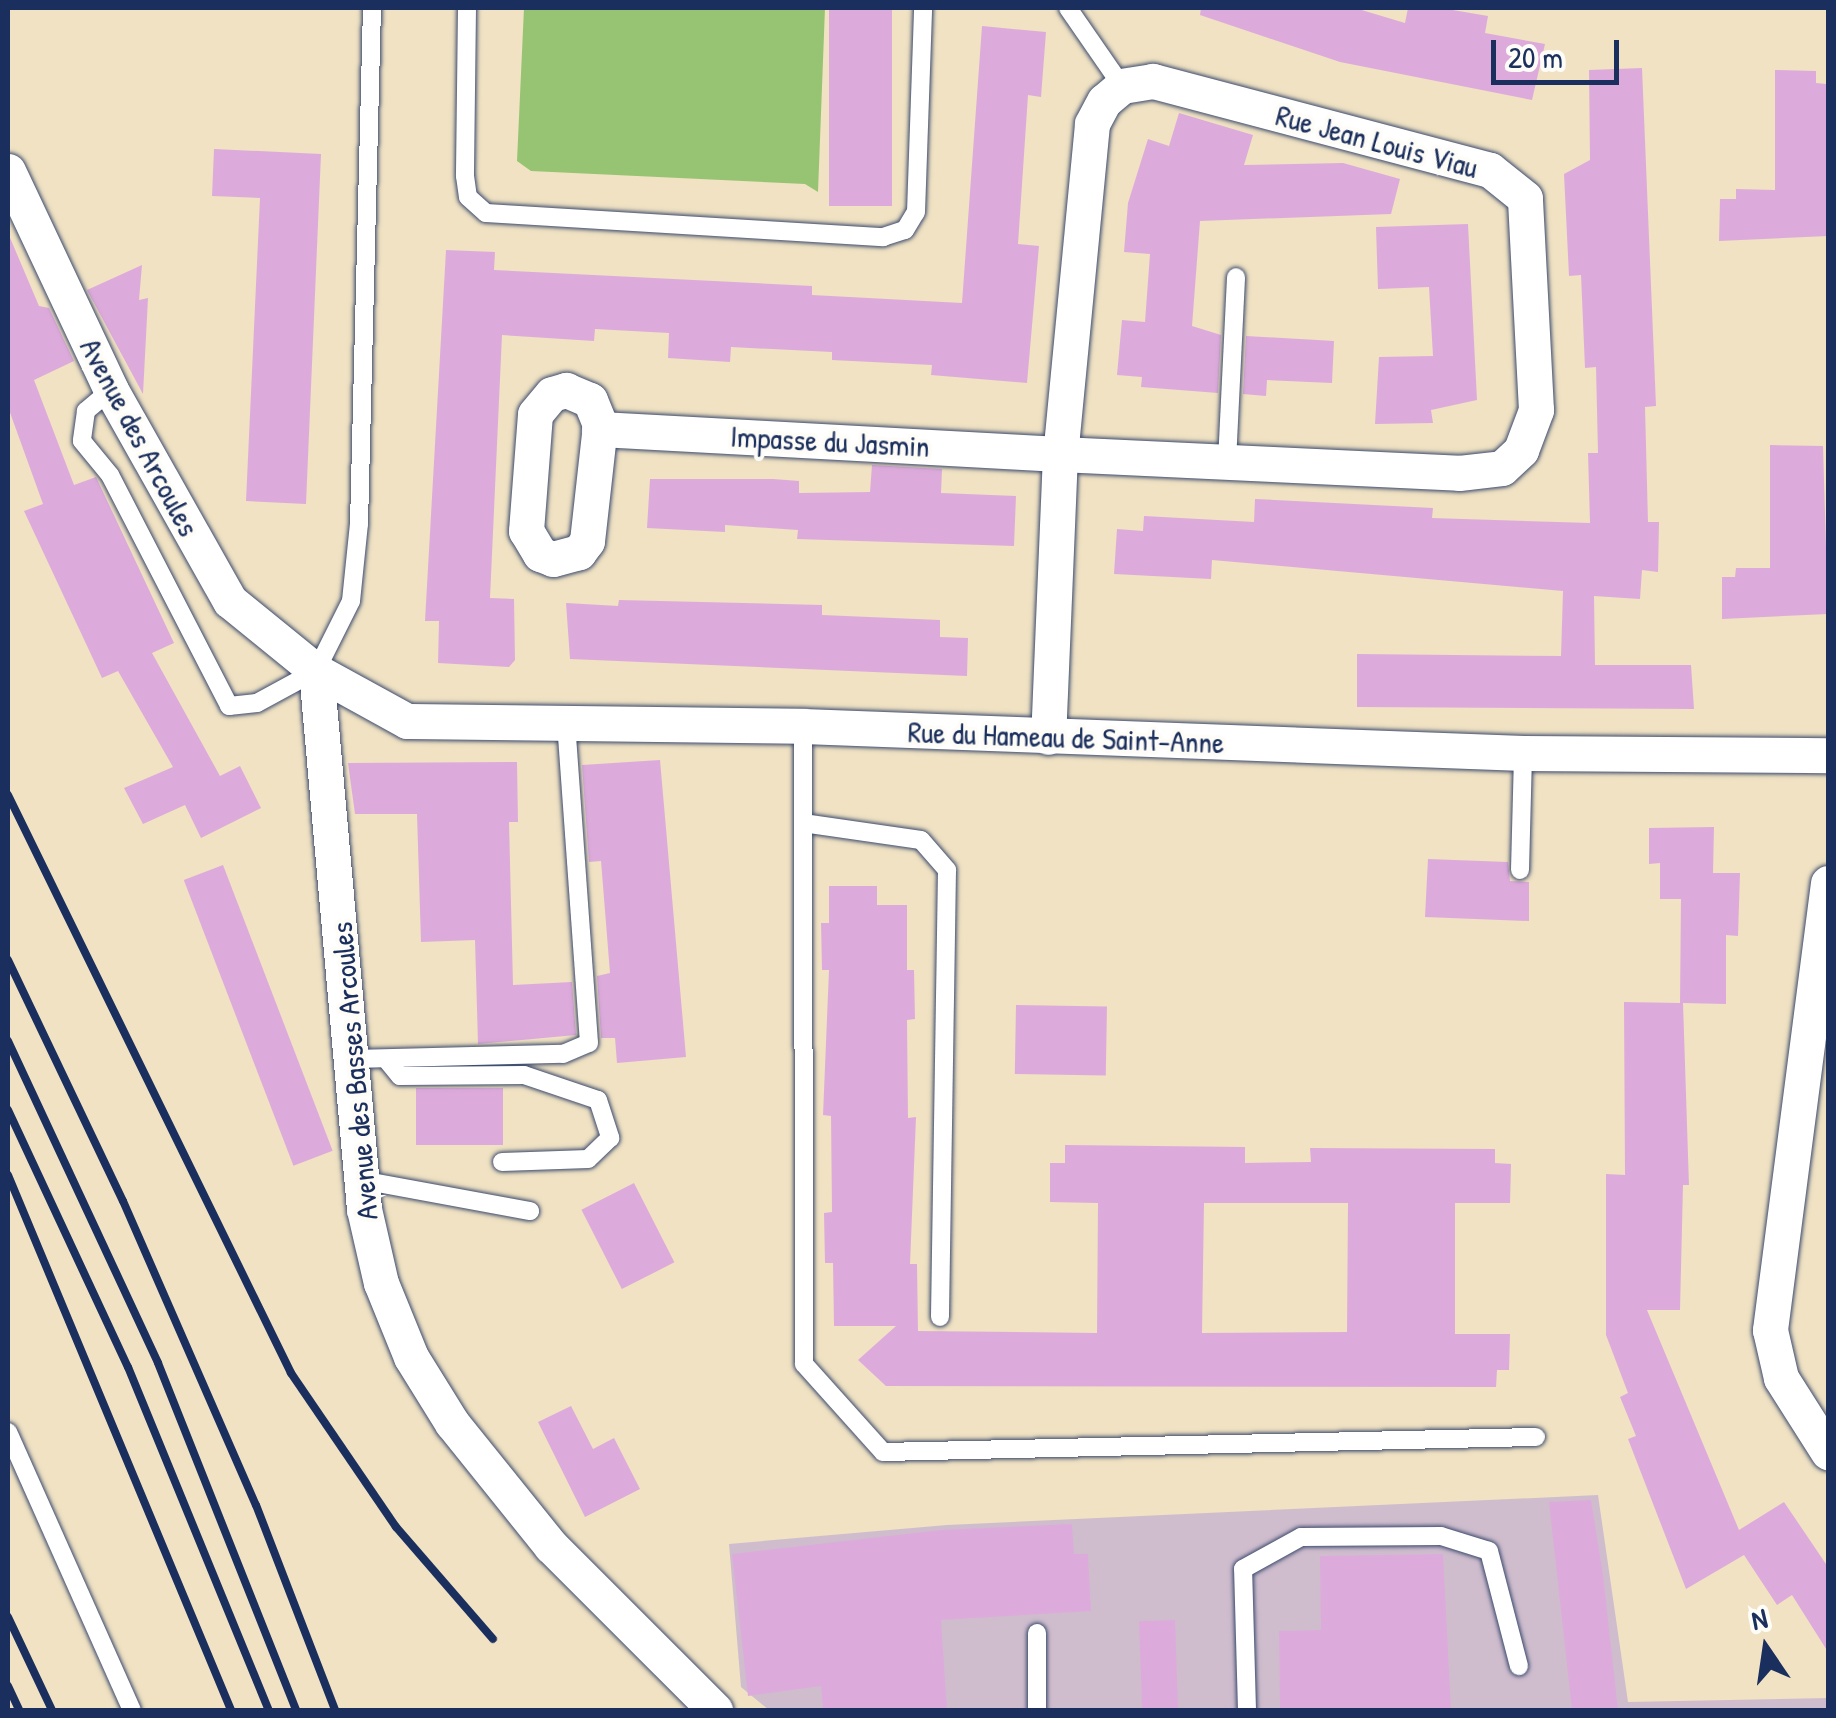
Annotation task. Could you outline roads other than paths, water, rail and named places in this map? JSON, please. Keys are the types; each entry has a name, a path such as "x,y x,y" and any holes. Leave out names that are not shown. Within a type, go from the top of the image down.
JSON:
{"street":[{"name":"Rue Jean Louis Viau","path":"1060,454 1458,473 1502,468 1521,450 1536,410 1525,198 1490,170 1153,80 1122,86"},
{"path":"1048,737 1060,454 1092,124 1104,100 1122,86"},
{"name":"Avenue des Arcoules","path":"8,171 111,390 230,601 316,671"},
{"name":"Impasse du Jasmin","path":"599,428 1060,454"},
{"name":"Rue du Hameau de Saint-Anne","path":"316,671 408,721 803,726 1523,753 1828,755"},
{"name":"Avenue des Basses Arcoules","path":"316,671 369,1059 362,1180 381,1284 411,1356 452,1422 551,1546 715,1710"},
{"path":"1828,883 1770,1330 1781,1378 1828,1452"}],"lane":[{"path":"111,390 86,411 82,441 110,475 228,706 256,703 316,671 350,601 359,524 372,8"},
{"path":"467,8 466,176 468,197 486,212 884,238 905,230 916,212 922,8"},
{"path":"1068,8 1122,86"},
{"path":"1227,462 1236,277"},
{"path":"369,1059 563,1054 589,1043 566,722"},
{"path":"803,726 804,1364 883,1452 1536,1437"},
{"path":"1520,870 1523,753"},
{"path":"804,823 920,840 947,870 940,1317"},
{"path":"369,1059 400,1076 524,1075 598,1100 610,1138 588,1159 502,1162"},
{"path":"362,1180 530,1211"},
{"path":"8,1432 132,1710"},
{"path":"1247,1710 1243,1569 1302,1537 1440,1536 1489,1551 1520,1666"},
{"path":"1037,1633 1037,1710"}],"railway":[{"path":"8,795 291,1373 396,1527 493,1639"},
{"path":"8,960 123,1201 256,1505 335,1710"},
{"path":"8,1041 158,1363 296,1710"},
{"path":"8,1110 128,1367 269,1710"},
{"path":"8,1175 231,1710"},
{"path":"8,1617 52,1710"},
{"path":"8,1686 19,1710"}]}
